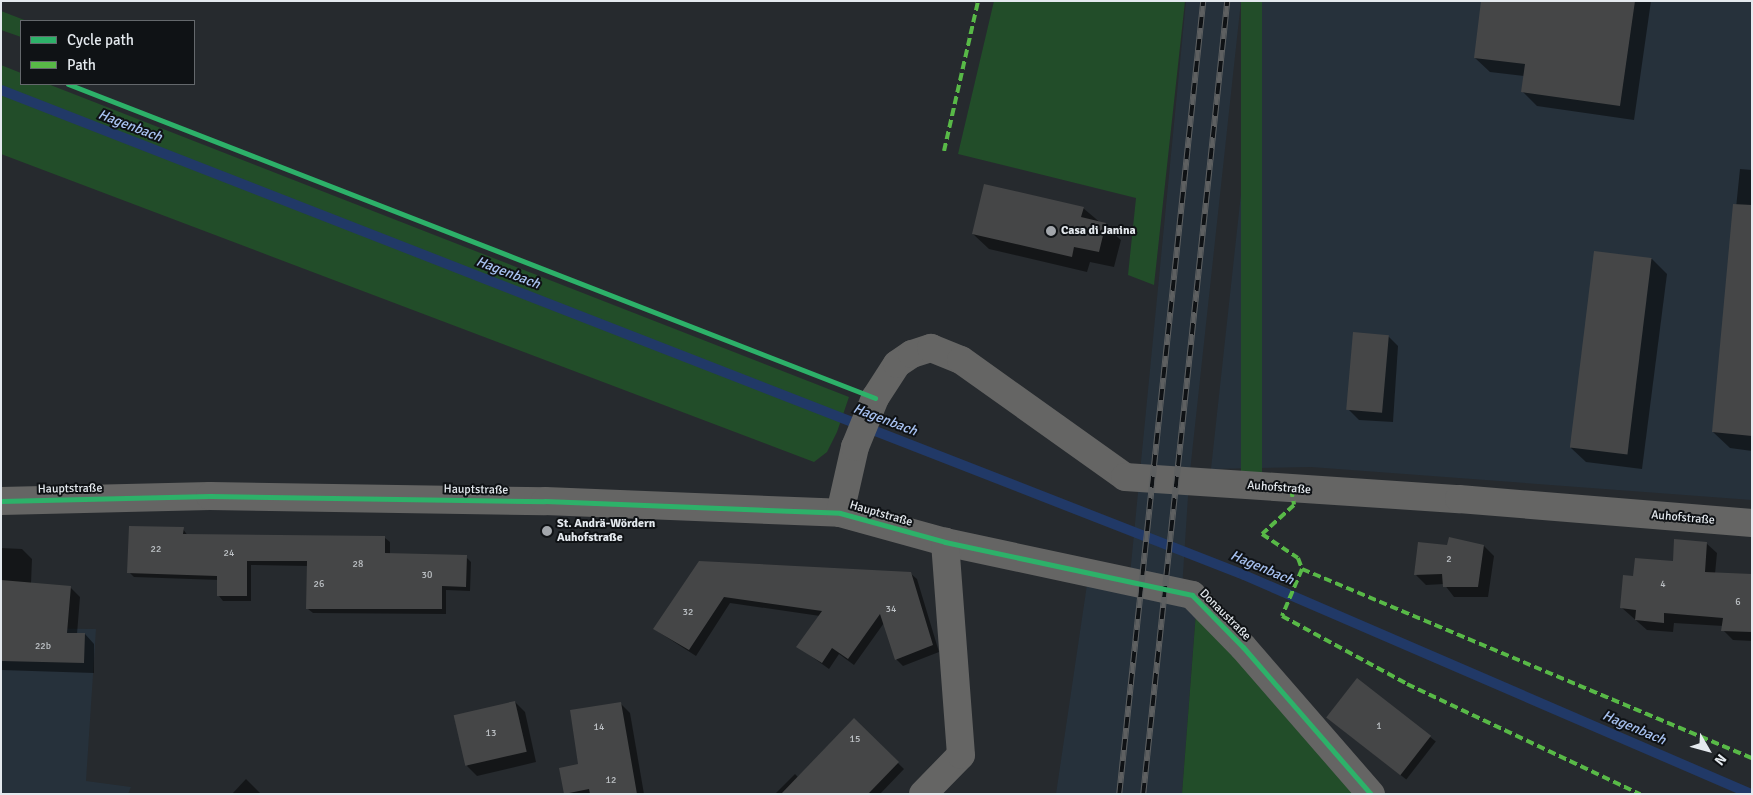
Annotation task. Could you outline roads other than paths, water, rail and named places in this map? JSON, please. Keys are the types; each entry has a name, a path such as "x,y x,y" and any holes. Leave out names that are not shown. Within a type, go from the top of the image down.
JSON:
{"street":[{"name":"Auhofstraße","path":"840,512 858,441 872,405 897,364 912,354 931,348 961,360 1125,477 1459,499 1752,523"},
{"name":"Hauptstraße","path":"1,501 240,496 545,501 840,512 945,542"},
{"path":"923,794 961,755 945,542"},
{"name":"Donaustraße","path":"945,542 1192,595 1243,647 1371,794"}],"waterway":[{"name":"Hagenbach","path":"1,90 1244,575 1751,794"}],"railway":[{"path":"1119,794 1203,1"},
{"path":"1143,794 1227,1"}],"place":[{"name":"Casa di Janina","path":"1051,231"},
{"name":"St. Andrä-Wördern Auhofstraße","path":"547,531"}]}
